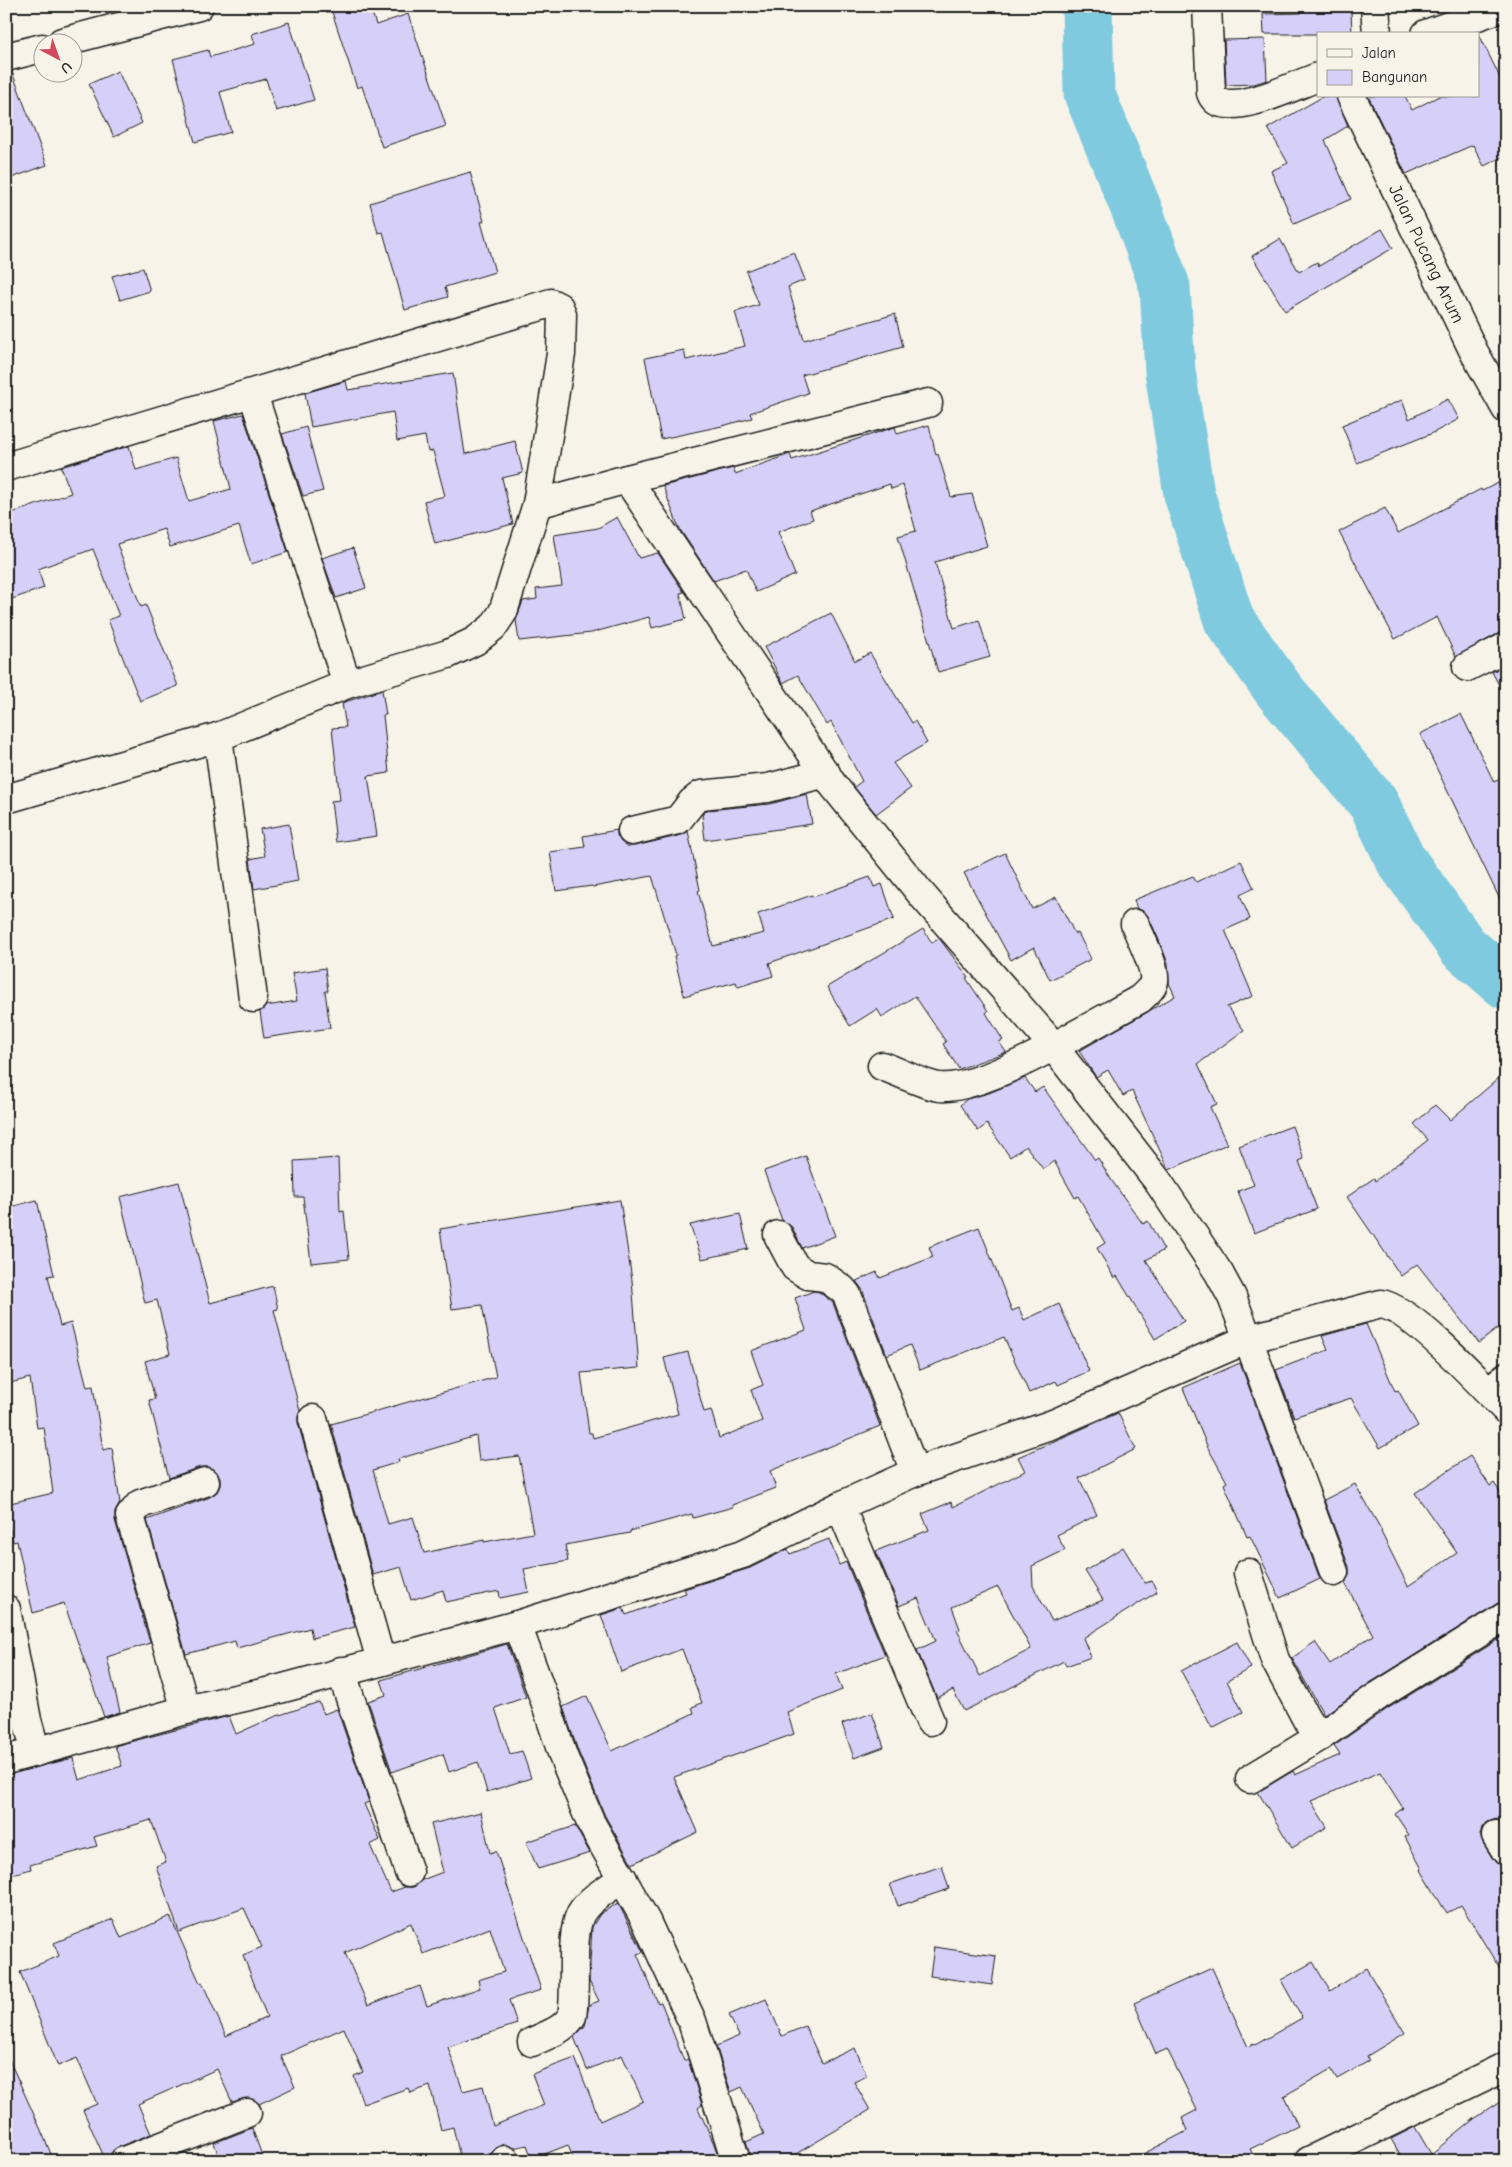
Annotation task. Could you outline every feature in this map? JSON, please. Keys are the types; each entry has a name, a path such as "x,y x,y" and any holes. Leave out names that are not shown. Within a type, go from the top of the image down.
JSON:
{"street":[{"path":"82,37 199,6"},
{"path":"1207,6 1211,93 1214,100 1222,103 1251,102 1317,77"},
{"path":"1375,6 1377,32"},
{"path":"1432,32 1506,6"},
{"path":"6,58 32,51"},
{"name":"Jalan Pucang Arum","path":"1352,98 1474,352 1506,409"},
{"path":"6,467 551,304 559,307 562,314 561,354 537,504 503,612 493,627 475,642 448,654 347,684 218,737 6,799"},
{"path":"253,394 347,684"},
{"path":"537,504 928,403"},
{"path":"628,479 833,785 922,895 1052,1046 1157,1180 1219,1273 1232,1297 1334,1572"},
{"path":"1467,667 1506,648"},
{"path":"218,737 254,998"},
{"path":"632,831 678,820 692,802 701,795 768,788 826,772"},
{"path":"882,1066 938,1087 956,1087 1002,1071 1140,999 1150,989 1154,981 1152,970 1135,924"},
{"path":"778,1235 795,1267 808,1275 825,1277 848,1295 915,1472"},
{"path":"6,1760 186,1710 276,1690 517,1625 743,1554 840,1506 915,1472 1053,1424 1248,1339 1381,1304 1390,1305 1408,1317 1484,1386 1506,1410"},
{"path":"313,1419 381,1661"},
{"path":"186,1710 130,1516 140,1504 205,1482"},
{"path":"840,1506 930,1721"},
{"path":"1248,1573 1275,1660 1307,1720 1321,1736"},
{"path":"6,1609 27,1720 36,1752"},
{"path":"1250,1779 1321,1736 1378,1696 1506,1616"},
{"path":"517,1625 563,1756 591,1823 646,1921 692,2020 736,2161"},
{"path":"341,1671 409,1872"},
{"path":"532,2042 560,2029 568,2023 572,2016 576,1927 582,1912 593,1900 623,1879"},
{"path":"1309,2161 1344,2153 1506,2066"},
{"path":"124,2161 247,2113"}],"lane":[{"path":"1484,1386 1506,1369"}],"building":[{"path":"330,6 370,6 376,25 408,14 446,126 382,147 362,86 357,88"},
{"path":"1301,6 1325,6 1325,12 1351,11 1352,32 1264,34 1263,14 1301,13"},
{"path":"289,22 314,100 276,111 266,79 220,92 231,132 195,142 173,59 208,50 210,57 255,44 252,34"},
{"path":"1480,36 1506,90 1506,155 1484,166 1473,145 1406,174 1369,98 1406,98 1412,110 1435,98 1480,98"},
{"path":"1265,39 1267,80 1254,84 1226,85 1224,40"},
{"path":"118,71 142,123 114,137 89,84"},
{"path":"6,72 12,72 47,165 6,180"},
{"path":"1320,98 1337,98 1348,126 1325,140 1351,199 1294,224 1271,171 1288,163 1268,128"},
{"path":"470,172 484,221 481,222 495,272 445,287 448,297 405,310 383,232 378,233 370,203"},
{"path":"1382,229 1393,248 1285,311 1252,256 1280,239 1299,272 1317,262 1319,266"},
{"path":"794,252 805,280 788,287 804,340 895,314 903,347 802,375 808,393 750,413 752,418 661,439 645,358 684,350 686,360 745,346 735,312 759,305 746,271"},
{"path":"143,268 150,291 120,300 112,276"},
{"path":"453,373 465,454 515,441 523,473 502,478 513,524 435,544 424,501 445,496 433,451 428,452 425,436 397,441 393,412 311,427 305,393 346,381 348,390"},
{"path":"1448,399 1459,419 1433,433 1357,463 1342,425 1402,400 1409,419"},
{"path":"243,414 288,552 251,564 239,526 170,547 164,529 117,544 141,607 146,605 178,686 140,701 108,620 119,616 93,549 38,569 44,588 6,601 6,515 71,493 61,467 129,446 136,470 176,458 189,501 231,489 214,421"},
{"path":"929,425 936,455 938,454 951,497 972,494 987,546 935,562 954,628 979,620 990,657 938,672 898,536 916,531 903,485 891,489 890,484 810,511 813,519 778,532 795,575 756,592 746,569 714,581 679,528 663,486 733,468 735,474 790,454 792,460 895,427 897,434"},
{"path":"306,427 323,491 303,496 282,434"},
{"path":"1506,479 1506,632 1499,633 1456,657 1437,617 1395,639 1339,532 1385,508 1398,533 1481,489 1482,491"},
{"path":"617,517 639,558 658,553 684,592 680,593 686,619 652,628 649,617 591,633 519,641 516,620 523,601 537,599 536,589 562,586 554,535 598,528"},
{"path":"353,548 366,588 336,598 322,558"},
{"path":"831,613 855,661 870,653 912,723 915,721 927,743 893,763 911,788 876,814 854,787 862,781 831,722 827,725 798,675 783,683 764,647"},
{"path":"1506,665 1506,698 1492,672"},
{"path":"382,690 386,715 383,715 389,773 368,776 377,836 336,842 331,801 340,800 332,728 346,727 342,703"},
{"path":"1461,714 1494,782 1506,776 1506,912 1420,734"},
{"path":"807,794 812,824 705,840 702,815 707,810 770,804"},
{"path":"289,824 298,881 254,889 250,859 265,856 260,829"},
{"path":"617,830 617,835 621,842 627,846 635,846 682,835 688,831 700,890 698,891 713,946 764,933 758,914 870,877 874,887 882,884 894,919 769,963 773,976 738,987 736,982 684,996 674,956 676,955 652,876 593,887 556,891 550,852 585,847 583,836"},
{"path":"1005,853 1032,909 1056,897 1075,934 1078,933 1091,959 1050,980 1034,947 1011,960 964,873"},
{"path":"1241,861 1254,888 1240,895 1250,919 1225,930 1253,996 1227,1007 1244,1030 1198,1064 1217,1104 1210,1107 1227,1144 1169,1170 1132,1091 1123,1096 1108,1070 1096,1077 1079,1051 1175,996 1169,983 1168,963 1158,938 1149,918 1144,911 1137,909 1134,900 1193,876 1196,882"},
{"path":"923,929 932,943 939,938 968,977 966,978 988,1011 986,1013 1003,1040 999,1042 1006,1052 959,1069 943,1044 946,1042 915,996 882,1017 877,1009 850,1026 827,987"},
{"path":"325,968 328,991 325,991 330,1028 264,1038 260,1012 266,1006 297,1001 292,973"},
{"path":"1506,1072 1506,1322 1479,1343 1417,1264 1401,1276 1347,1197 1374,1178 1375,1181 1428,1140 1414,1124 1435,1105 1450,1120"},
{"path":"1025,1078 1035,1092 1043,1087 1095,1160 1098,1158 1143,1224 1148,1221 1164,1250 1146,1260 1184,1321 1155,1339 1117,1276 1114,1278 1097,1248 1105,1243 1078,1196 1075,1198 1054,1161 1043,1169 1026,1146 1010,1157 987,1124 978,1131 960,1105 967,1099 989,1093"},
{"path":"1292,1126 1304,1159 1299,1161 1317,1209 1254,1233 1238,1191 1254,1185 1239,1146"},
{"path":"806,1156 835,1236 802,1248 792,1227 782,1220 764,1171"},
{"path":"338,1158 340,1212 344,1211 349,1259 311,1263 303,1197 295,1197 294,1161"},
{"path":"179,1182 210,1303 273,1286 278,1309 274,1310 300,1411 298,1423 355,1627 312,1638 310,1628 237,1648 235,1641 186,1654 147,1520 210,1497 217,1492 220,1486 220,1477 216,1471 208,1467 200,1467 169,1478 149,1400 155,1399 145,1361 170,1354 157,1300 145,1303 120,1197"},
{"path":"37,1200 54,1275 48,1276 60,1326 71,1323 87,1387 93,1386 103,1450 112,1448 120,1503 115,1512 115,1520 150,1643 107,1657 120,1712 104,1717 64,1603 33,1613 17,1541 13,1542 6,1513 6,1504 53,1493 44,1427 37,1428 30,1378 6,1384 6,1208"},
{"path":"620,1200 632,1280 639,1368 581,1373 589,1433 592,1433 593,1438 678,1414 664,1358 688,1352 704,1412 711,1410 719,1438 762,1421 751,1390 763,1385 751,1351 806,1330 795,1298 814,1291 819,1292 833,1303 880,1426 770,1471 776,1488 732,1505 733,1507 693,1518 692,1514 630,1531 630,1533 565,1545 568,1561 524,1569 529,1592 500,1598 499,1591 446,1602 443,1590 411,1600 401,1567 373,1575 331,1424 496,1377 482,1305 452,1309 440,1229","holes":["476,1436 479,1461 519,1456 533,1533 484,1542 484,1540 424,1553 413,1517 388,1524 373,1470 399,1462 398,1459"]},
{"path":"740,1214 748,1249 702,1259 690,1225"},
{"path":"979,1227 1012,1311 1019,1308 1024,1320 1059,1304 1089,1371 1058,1385 1056,1381 1029,1393 1004,1337 920,1370 910,1345 887,1355 862,1289 856,1281 877,1272 880,1278 933,1257 929,1247"},
{"path":"1366,1324 1395,1391 1398,1390 1418,1426 1380,1448 1351,1398 1294,1417 1276,1370 1328,1350 1322,1336"},
{"path":"1240,1363 1320,1579 1280,1598 1250,1536 1247,1537 1224,1484 1227,1482 1208,1448 1183,1388"},
{"path":"1118,1413 1136,1449 1079,1478 1097,1515 1057,1535 1065,1550 1032,1566 1033,1586 1052,1621 1103,1600 1085,1571 1123,1547 1145,1583 1152,1581 1157,1592 1083,1638 1091,1657 1066,1666 1064,1661 964,1711 953,1690 937,1698 917,1650 936,1641 918,1598 899,1606 876,1551 929,1530 922,1514 951,1502 953,1507 1025,1471 1018,1457","holes":["998,1587 1031,1649 980,1676 957,1630 960,1629 952,1607"]},
{"path":"1470,1456 1490,1486 1494,1483 1506,1501 1506,1600 1498,1603 1370,1683 1324,1715 1292,1658 1315,1642 1330,1664 1373,1635 1345,1583 1349,1575 1349,1567 1324,1500 1355,1484 1382,1531 1408,1586 1457,1553 1415,1493"},
{"path":"829,1539 839,1565 846,1562 885,1655 836,1674 842,1690 787,1712 794,1734 674,1777 698,1832 632,1864 605,1816 578,1751 563,1707 587,1696 612,1751 694,1713 692,1707 702,1703 682,1649 621,1672 601,1615 623,1608 626,1615 686,1593 684,1589 750,1568 788,1549 790,1554"},
{"path":"1506,1635 1506,1823 1496,1819 1488,1822 1482,1827 1480,1835 1483,1843 1498,1865 1506,1866 1506,1979 1461,1905 1447,1914 1421,1870 1405,1837 1409,1835 1395,1814 1403,1808 1380,1772 1311,1801 1327,1827 1292,1848 1258,1792 1293,1771 1295,1775 1340,1755 1334,1746 1387,1709"},
{"path":"1237,1642 1251,1668 1227,1681 1243,1712 1212,1728 1181,1671"},
{"path":"507,1644 526,1697 495,1708 510,1754 522,1751 531,1778 487,1792 478,1762 449,1772 443,1754 392,1772 368,1701 386,1695 381,1680"},
{"path":"319,1702 324,1714 337,1709 369,1802 364,1804 380,1840 370,1845 391,1892 405,1887 414,1887 422,1880 443,1872 431,1824 481,1812 490,1853 496,1851 541,1990 509,2000 517,2024 448,2047 463,2091 483,2086 493,2126 544,2105 532,2074 575,2058 600,2121 643,2101 622,2055 587,2070 574,2037 585,2026 589,2005 599,2001 589,1981 592,1927 600,1914 618,1903 643,1952 637,1954 658,2003 661,2002 684,2061 688,2059 702,2105 698,2108 720,2161 574,2161 568,2145 532,2159 527,2145 514,2148 505,2144 497,2147 491,2154 461,2161 453,2127 441,2130 430,2086 410,2093 408,2088 363,2104 354,2076 363,2072 344,2028 281,2056 295,2087 259,2104 249,2098 232,2102 217,2069 138,2104 151,2134 118,2147 112,2152 109,2161 106,2161 83,2110 97,2104 77,2058 58,2066 20,1972 59,1956 54,1943 113,1919 121,1938 170,1916 226,2036 267,2017 243,1955 262,1947 244,1908 179,1932 156,1866 166,1862 151,1820 94,1837 97,1846 30,1865 31,1869 6,1876 6,1775 73,1758 79,1780 122,1766 115,1746 118,1745 229,1716 236,1734 274,1717","holes":["411,1923 423,1954 490,1928 504,1972 478,1980 480,1988 427,2006 420,1986 368,2005 345,1953"]},
{"path":"872,1713 884,1747 854,1758 842,1724"},
{"path":"575,1826 590,1853 538,1869 526,1842"},
{"path":"942,1866 949,1889 898,1906 890,1884"},
{"path":"934,1947 996,1956 992,1985 930,1976"},
{"path":"1313,1962 1330,1991 1366,1968 1405,2033 1367,2056 1369,2061 1337,2079 1331,2069 1284,2096 1298,2126 1250,2149 1256,2161 1130,2161 1187,2131 1182,2118 1197,2110 1167,2049 1156,2054 1134,2003 1212,1968 1248,2047 1255,2045 1302,2018 1281,1980"},
{"path":"766,1999 782,2036 805,2026 822,2063 855,2048 867,2076 854,2082 870,2110 784,2161 751,2161 746,2142 764,2134 742,2087 731,2092 716,2046 739,2036 729,2015"},
{"path":"6,2053 40,2128 54,2161 6,2161"},
{"path":"1506,2098 1506,2161 1404,2161 1391,2139 1415,2127 1431,2154 1474,2119"},
{"path":"252,2128 264,2161 221,2161 214,2143"}],"waterway":[{"path":"1087,6 1089,93 1138,213 1165,287 1170,371 1189,494 1229,620 1279,690 1374,804 1401,860 1463,947 1506,984"}]}
